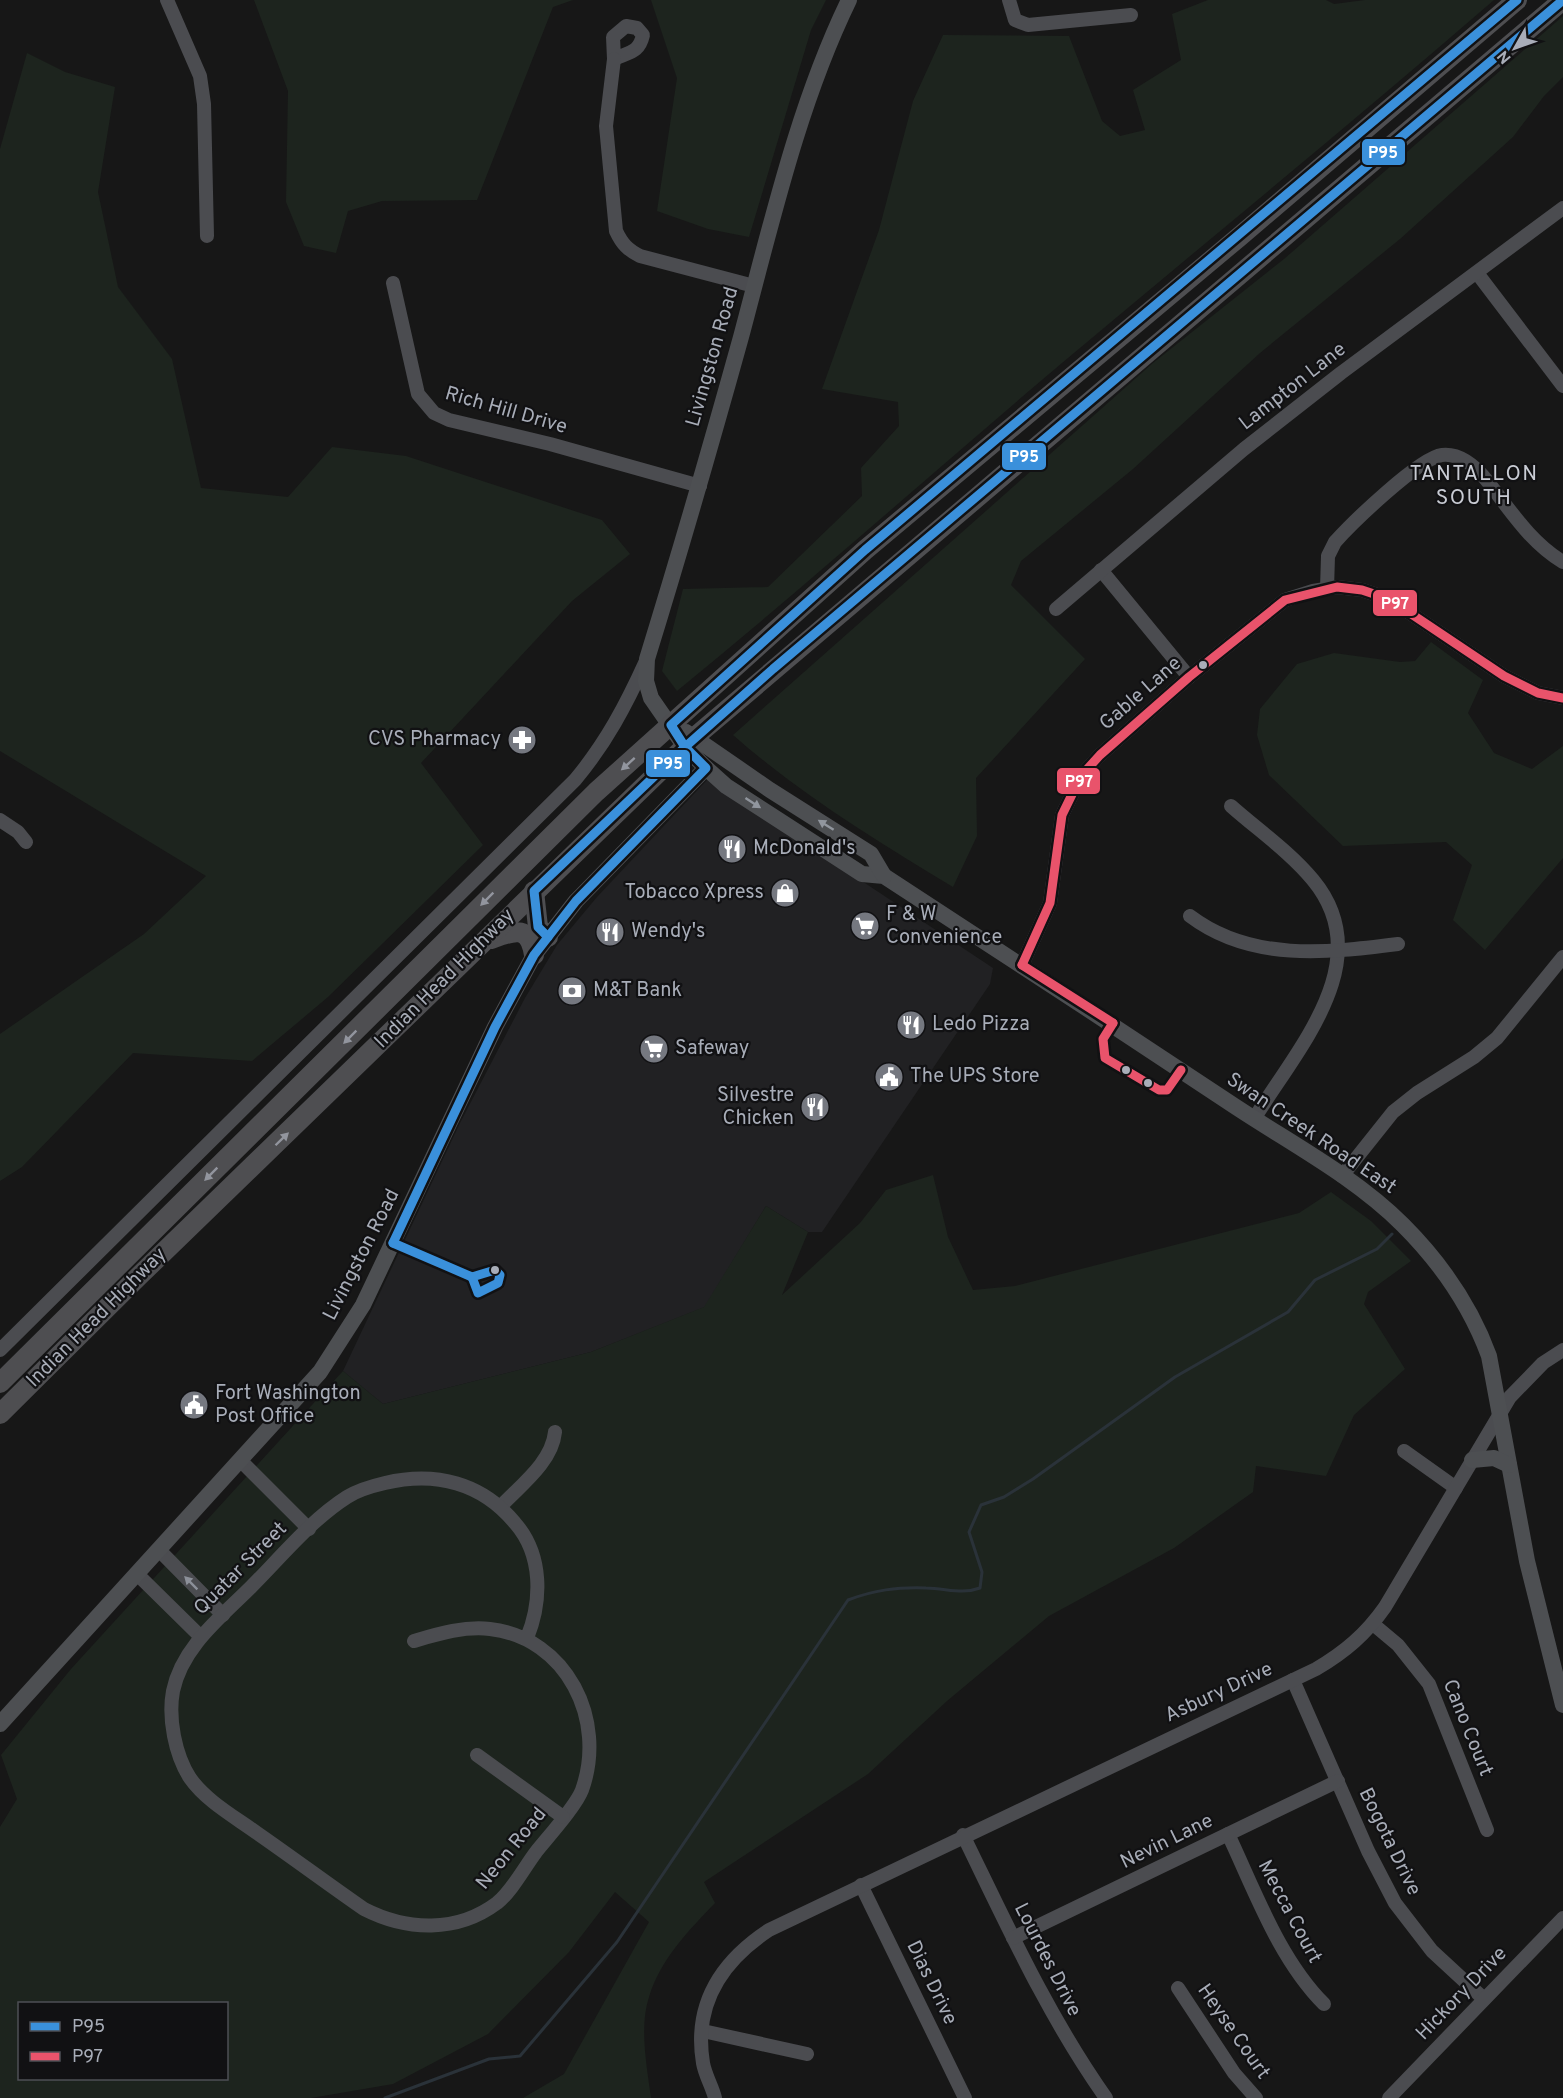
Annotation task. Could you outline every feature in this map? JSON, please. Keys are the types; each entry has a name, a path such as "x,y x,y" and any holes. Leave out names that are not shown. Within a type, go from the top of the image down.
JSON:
{"highway":[{"name":"Indian Head Highway","path":"0,1383 596,792 882,535 1239,237 1517,0"},
{"name":"Indian Head Highway","path":"0,1414 140,1275 486,941 534,891 691,741 1563,0"},
{"path":"534,891 538,927 548,937"},
{"path":"486,941 516,931 522,933 532,944 534,955"}],"main road":[{"name":"Livingston Road","path":"671,725 651,698 646,681 647,660 700,486 754,286 813,87 849,0"},
{"name":"Swan Creek Road East","path":"671,725 691,741 871,854 884,876 1342,1176 1372,1197 1403,1225 1450,1283 1485,1344 1537,1611 1563,1705"},
{"name":"Swan Creek Road East","path":"691,741 706,768 726,786 862,874 884,876"},
{"name":"Livingston Road","path":"0,1724 308,1388 347,1333 376,1279 490,1036 534,955 582,895 652,826 706,768"},
{"path":"1472,1461 1494,1458 1509,1465"}],"street":[{"path":"167,0 200,76 204,104 207,236"},
{"path":"1009,0 1015,20 1028,25 1131,15"},
{"path":"614,59 606,126 616,231 621,242 628,250 640,256 754,286"},
{"name":"Lampton Lane","path":"1056,609 1244,449 1563,208"},
{"path":"1477,273 1563,386"},
{"name":"Rich Hill Drive","path":"393,283 418,394 434,413 449,420 550,444 700,486"},
{"path":"1327,589 1328,556 1335,542 1423,462 1442,455 1461,458 1475,468 1527,534 1563,562"},
{"path":"1101,570 1189,677"},
{"name":"Gable Lane","path":"1022,965 1050,903 1059,826 1073,787 1100,755 1189,677 1270,610 1293,597 1327,589 1349,588 1389,599 1510,680 1538,693 1563,698"},
{"path":"0,1350 575,780 597,753 618,721 647,660"},
{"path":"1231,806 1313,880 1330,911 1338,935 1339,951 1329,996 1254,1119"},
{"path":"0,820 18,832 26,842"},
{"path":"1190,916 1205,928 1253,946 1279,951 1339,951 1398,944"},
{"path":"1342,1176 1402,1104 1474,1058 1497,1038 1563,957"},
{"name":"Asbury Drive","path":"715,2098 703,2063 703,2031 709,1997 718,1977 740,1952 770,1930 963,1835 1293,1680 1337,1656 1373,1624 1510,1396 1543,1363 1563,1350"},
{"path":"501,1506 544,1460 554,1446 555,1432"},
{"path":"1404,1451 1455,1488"},
{"name":"Quatar Street","path":"241,1461 309,1529"},
{"name":"Quatar Street","path":"200,1636 309,1529 347,1497 370,1487 410,1479 436,1478 463,1484 501,1506 523,1532 533,1553 538,1584 535,1619 527,1638"},
{"path":"159,1550 223,1615"},
{"path":"137,1574 200,1636"},
{"name":"Cano Court","path":"1373,1624 1398,1646 1429,1684 1487,1830"},
{"name":"Neon Road","path":"200,1636 185,1661 173,1690 172,1722 177,1745 190,1778 220,1807 364,1910 383,1919 412,1926 455,1924 498,1902 581,1793 589,1765 590,1730 581,1696 560,1666 527,1638 490,1629 467,1629 414,1641"},
{"name":"Bogota Drive","path":"1293,1680 1368,1851 1402,1914 1432,1951 1484,2000"},
{"path":"477,1755 562,1817"},
{"name":"Nevin Lane","path":"1013,1938 1338,1781"},
{"name":"Mecca Court","path":"1227,1834 1290,1960 1303,1980 1324,2004"},
{"name":"Lourdes Drive","path":"963,1835 1013,1938 1071,2046 1106,2098"},
{"name":"Dias Drive","path":"861,1885 965,2098"},
{"name":"Hickory Drive","path":"1389,2098 1563,1918"},
{"name":"Heyse Court","path":"1178,1988 1234,2073 1256,2098"},
{"path":"703,2031 807,2054"}],"shaded area":[{"path":"254,0 573,0 553,7 477,200 382,201 348,211 336,253 304,246 286,202 288,91"},
{"path":"651,0 826,0 811,30 749,237 708,229 657,211 677,78"},
{"path":"1208,0 1326,0 1334,4 1365,0 1494,0 1062,363 677,691 662,671 683,589 768,587 862,496 861,468 899,426 898,402 822,389 879,230 913,101 943,35 1069,36 1102,121 1120,136 1145,130 1133,90 1181,60 1172,14"},
{"path":"1563,16 1563,77 1544,96 1513,137 1400,239 1260,353 1133,469 1021,561 1011,585 1085,659 976,778 977,836 953,887 812,797 733,735 1153,363 1284,259"},
{"path":"27,53 65,72 115,87 98,192 118,287 172,359 201,488 288,497 332,447 406,456 602,520 630,554 572,601 421,763 483,845 328,997 252,1061 133,1053 22,1167 0,1181 0,1034 144,934 206,876 0,751 0,149"},
{"path":"1431,642 1483,680 1468,713 1494,753 1532,769 1563,746 1563,858 1485,950 1453,920 1472,865 1446,842 1343,846 1269,775 1257,735 1260,709 1297,664 1334,653 1400,662 1415,661"},
{"path":"708,779 993,968 990,984 822,1232 808,1232 766,1206 705,1307 591,1352 383,1404 343,1371 460,1123 525,998 557,945 597,897"},
{"path":"933,1175 948,1237 973,1290 1015,1286 1299,1213 1331,1192 1371,1221 1411,1261 1368,1292 1364,1304 1405,1369 1354,1415 1326,1476 1256,1466 1253,1492 1174,1548 1049,1616 947,1701 868,1774 704,1882 715,1903 686,1935 660,1970 646,2009 644,2034 651,2098 523,2098 564,2074 649,1922 615,1892 569,1952 488,2034 393,2084 311,2098 0,2098 0,1827 17,1799 1,1755 71,1669 343,1371 383,1404 591,1352 704,1307 766,1206 808,1232 782,1295 860,1223 886,1190"}],"waterway":[{"path":"385,2098 489,2059 520,2056 617,1942 848,1600 895,1589 926,1588 960,1591 980,1588 982,1572 969,1532 981,1505 1004,1497 1033,1479 1175,1377 1288,1312 1315,1280 1377,1249 1392,1234"}],"transit line":[{"name":"P95","path":"393,1243 495,1027 534,955 576,901 706,768 685,747 671,725 865,550 1517,0"},
{"name":"P95","path":"548,937 538,927 534,891 685,747 773,669 1563,0"},
{"name":"P97","path":"1022,965 1050,903 1062,815 1081,776 1100,755 1189,677 1285,600 1337,587 1362,590 1389,599 1504,676 1538,693 1563,698"},
{"name":"P97","path":"1022,965 1113,1023"},
{"name":"P97","path":"1113,1023 1103,1039 1105,1058 1159,1090 1167,1090 1181,1070"},
{"name":"P95","path":"393,1243 472,1277"},
{"name":"P95","path":"495,1270 500,1275 498,1283 478,1293 472,1277 495,1270"}],"place":[{"name":"CVS Pharmacy","path":"522,740"},
{"name":"McDonald's","path":"732,849"},
{"name":"Tobacco Xpress","path":"785,893"},
{"name":"F & W Convenience","path":"865,926"},
{"name":"Wendy's","path":"610,932"},
{"name":"M&T Bank","path":"572,991"},
{"name":"Ledo Pizza","path":"911,1025"},
{"name":"Safeway","path":"654,1049"},
{"name":"The UPS Store","path":"889,1077"},
{"name":"Silvestre Chicken","path":"815,1107"},
{"name":"Fort Washington Post Office","path":"194,1405"}],"district":[{"name":"TANTALLON SOUTH","path":"1474,486"}]}
